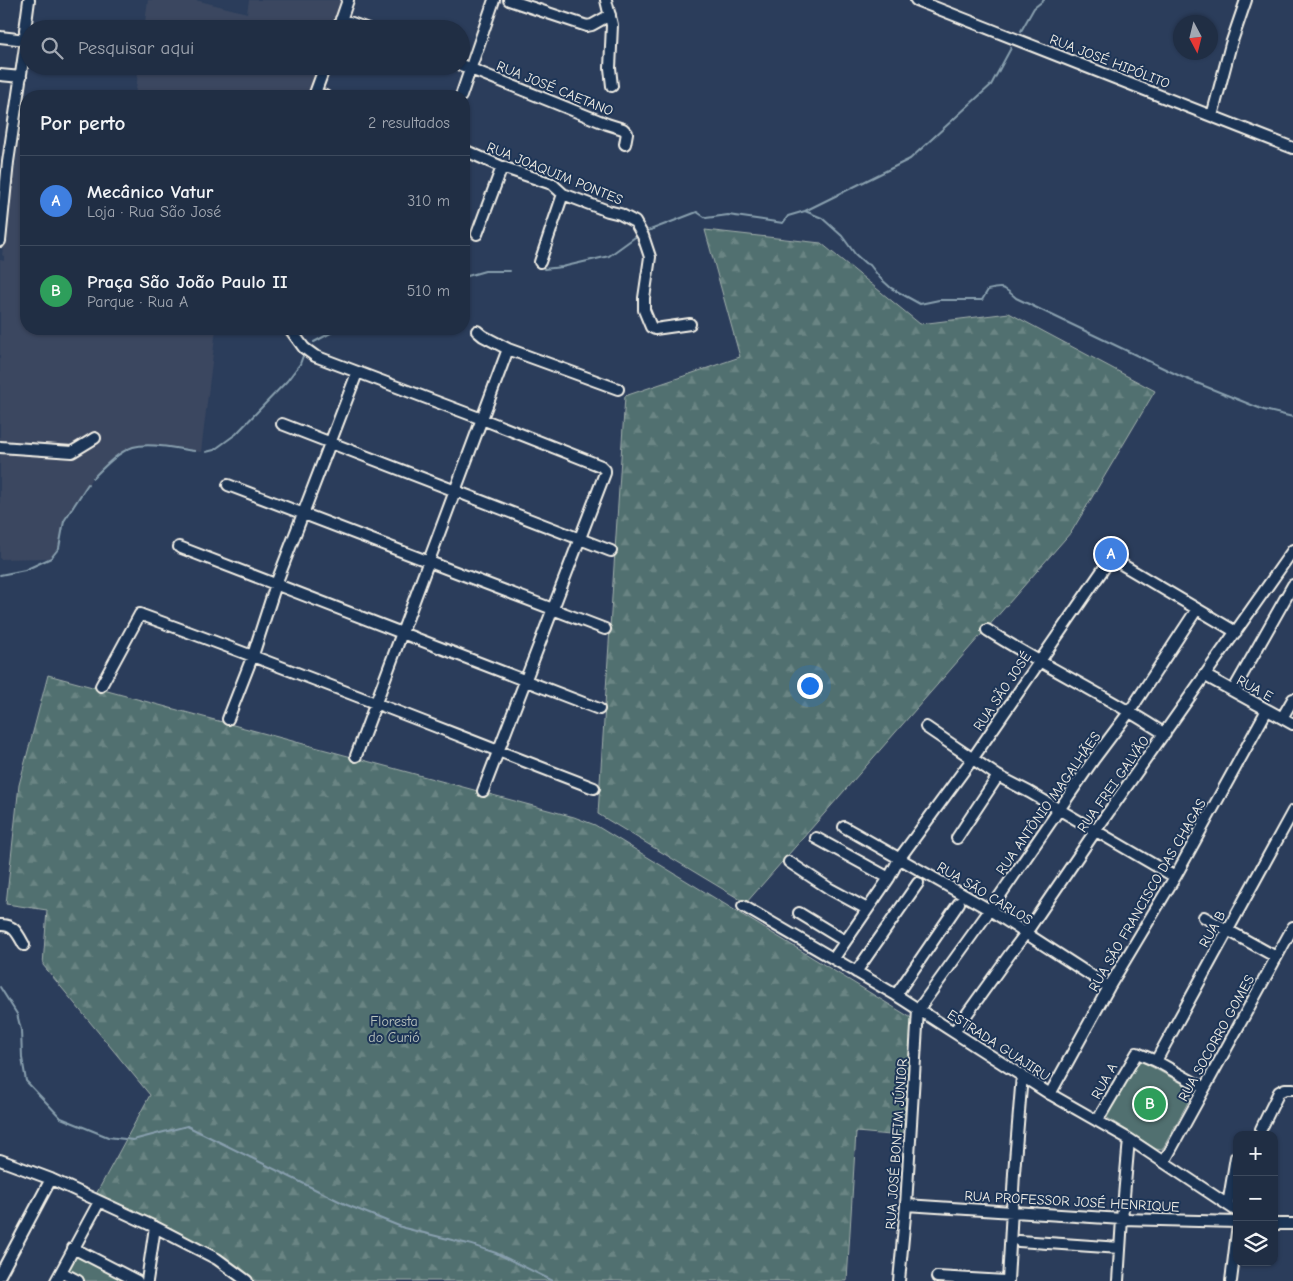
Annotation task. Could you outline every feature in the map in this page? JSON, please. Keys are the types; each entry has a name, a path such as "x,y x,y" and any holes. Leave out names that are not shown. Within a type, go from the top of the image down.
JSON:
{"street":[{"path":"32,20 33,0"},
{"path":"28,20 33,0"},
{"path":"341,20 348,0"},
{"path":"470,57 494,0"},
{"path":"509,0 587,26 610,15"},
{"path":"606,0 612,25 610,68 612,86"},
{"name":"RUA JOSÉ HIPÓLITO","path":"916,0 1293,148"},
{"path":"1212,116 1231,44 1246,0"},
{"path":"0,37 20,37"},
{"name":"RUA JOSÉ CAETANO","path":"470,69 622,129 627,133 625,144"},
{"path":"319,90 323,75"},
{"path":"462,90 465,75"},
{"path":"0,76 21,77 4,161 0,241"},
{"name":"RUA JOAQUIM PONTES","path":"470,153 502,167 552,184 562,194 620,214 634,222 649,252 650,264 644,298 644,310 647,320 651,327 655,329 690,324"},
{"path":"477,234 502,167"},
{"path":"540,262 562,194"},
{"path":"477,331 508,349 618,389"},
{"path":"294,335 310,353 604,468 605,473 483,791"},
{"path":"356,756 508,349"},
{"path":"228,719 253,655 276,584 357,372"},
{"path":"282,424 612,550"},
{"path":"0,447 72,452 95,438"},
{"path":"228,485 605,629"},
{"path":"179,547 599,708"},
{"name":"RUA FREI GALVÃO","path":"954,1032 1026,933 1204,675 1293,550"},
{"name":"RUA SÃO JOSÉ","path":"834,958 889,878 899,860 974,758 1112,558 1236,632"},
{"path":"1233,692 1293,585"},
{"name":"RUA ANTÔNIO MAGALHÃES","path":"918,1010 1130,711 1197,609"},
{"path":"101,686 140,614 253,655 594,788"},
{"path":"987,630 1039,662 1130,711 1165,734"},
{"name":"RUA E","path":"1204,675 1293,724"},
{"path":"1282,718 1293,698"},
{"name":"RUA SÃO FRANCISCO DAS CHAGAS","path":"1050,1094 1109,987 1175,876 1267,710"},
{"path":"926,727 998,776 1175,876"},
{"path":"956,838 998,776"},
{"name":"RUA B","path":"1156,1061 1293,811"},
{"name":"RUA SÃO CARLOS","path":"844,827 899,860 990,910 1109,987"},
{"path":"816,838 889,878"},
{"path":"789,862 830,889 867,909"},
{"path":"856,972 918,883"},
{"path":"896,995 959,903"},
{"name":"ESTRADA GUAJIRU","path":"743,906 896,995 1050,1094 1129,1139 1232,1208"},
{"path":"799,913 845,941"},
{"path":"1204,917 1276,957"},
{"path":"0,925 13,928 24,946"},
{"name":"RUA SOCORRO GOMES","path":"1164,1162 1276,957 1290,939 1293,927"},
{"name":"RUA JOSÉ BONFIM JÚNIOR","path":"899,1281 906,1205 918,1010"},
{"name":"RUA A","path":"1097,1121 1134,1055 1139,1053 1156,1061"},
{"path":"1156,1061 1204,1088"},
{"path":"937,1277 1007,1281 1022,1075"},
{"path":"1261,1129 1279,1092 1285,1089 1293,1089"},
{"path":"1118,1281 1129,1139"},
{"path":"0,1160 51,1179 156,1227 217,1259 247,1281"},
{"path":"1232,1208 1235,1176"},
{"path":"0,1275 51,1179"},
{"path":"78,1281 58,1277 99,1202"},
{"name":"RUA PROFESSOR JOSÉ HENRIQUE","path":"906,1205 1122,1220 1233,1222"},
{"path":"1278,1224 1293,1224"},
{"path":"147,1281 156,1227"},
{"path":"1019,1241 1120,1248"},
{"path":"73,1248 137,1281"},
{"path":"1231,1281 1233,1265"}],"shaded area":[{"path":"148,0 195,0 247,13 249,0 343,0 335,20 145,20"},
{"path":"138,75 315,75 309,90 136,90"},
{"path":"20,136 20,335 215,335 201,452 143,446 132,447 115,458 92,478 64,521 59,548 51,558 0,559 0,260 4,261 4,256 2,255"}],"green space":[{"path":"705,230 821,243 920,324 1009,313 1155,391 1072,531 746,903 598,814 625,396 740,357"},
{"name":"Floresta do Curió","path":"48,675 574,817 595,825 913,1019 902,1136 856,1132 847,1281 241,1281 219,1261 94,1198 150,1095 43,965 47,910 6,904 19,785"},
{"path":"1139,1060 1192,1089 1193,1093 1162,1150 1156,1149 1106,1117 1136,1061"},
{"path":"74,1252 129,1281 82,1281 65,1272"}],"waterway":[{"path":"1021,31 1034,8 1044,0"},
{"path":"645,232 697,212 706,218 728,215 783,223 788,216 805,211 910,159 991,85 1011,48"},
{"path":"805,211 822,218 842,236 855,254 870,265 891,288 920,304 939,300 982,300 988,290 1003,288 1016,298 1182,377 1264,410 1293,417"},
{"path":"544,269 562,267 609,256 638,235"},
{"path":"470,275 485,271 510,271"},
{"path":"314,342 327,335"},
{"path":"206,452 214,450 236,434 287,381 300,364 304,353"},
{"path":"93,478 117,456 133,447 155,446 195,451"},
{"path":"0,575 25,570 51,558 59,548 64,521 88,484"},
{"path":"0,987 17,1014 21,1030 22,1058 26,1081 61,1118 108,1137 133,1140 187,1126 347,1205 404,1228 496,1253 553,1281"}],"place":[{"name":"Mecânico Vatur","path":"1111,554"},
{"name":"Praça São João Paulo II","path":"1150,1104"}]}
